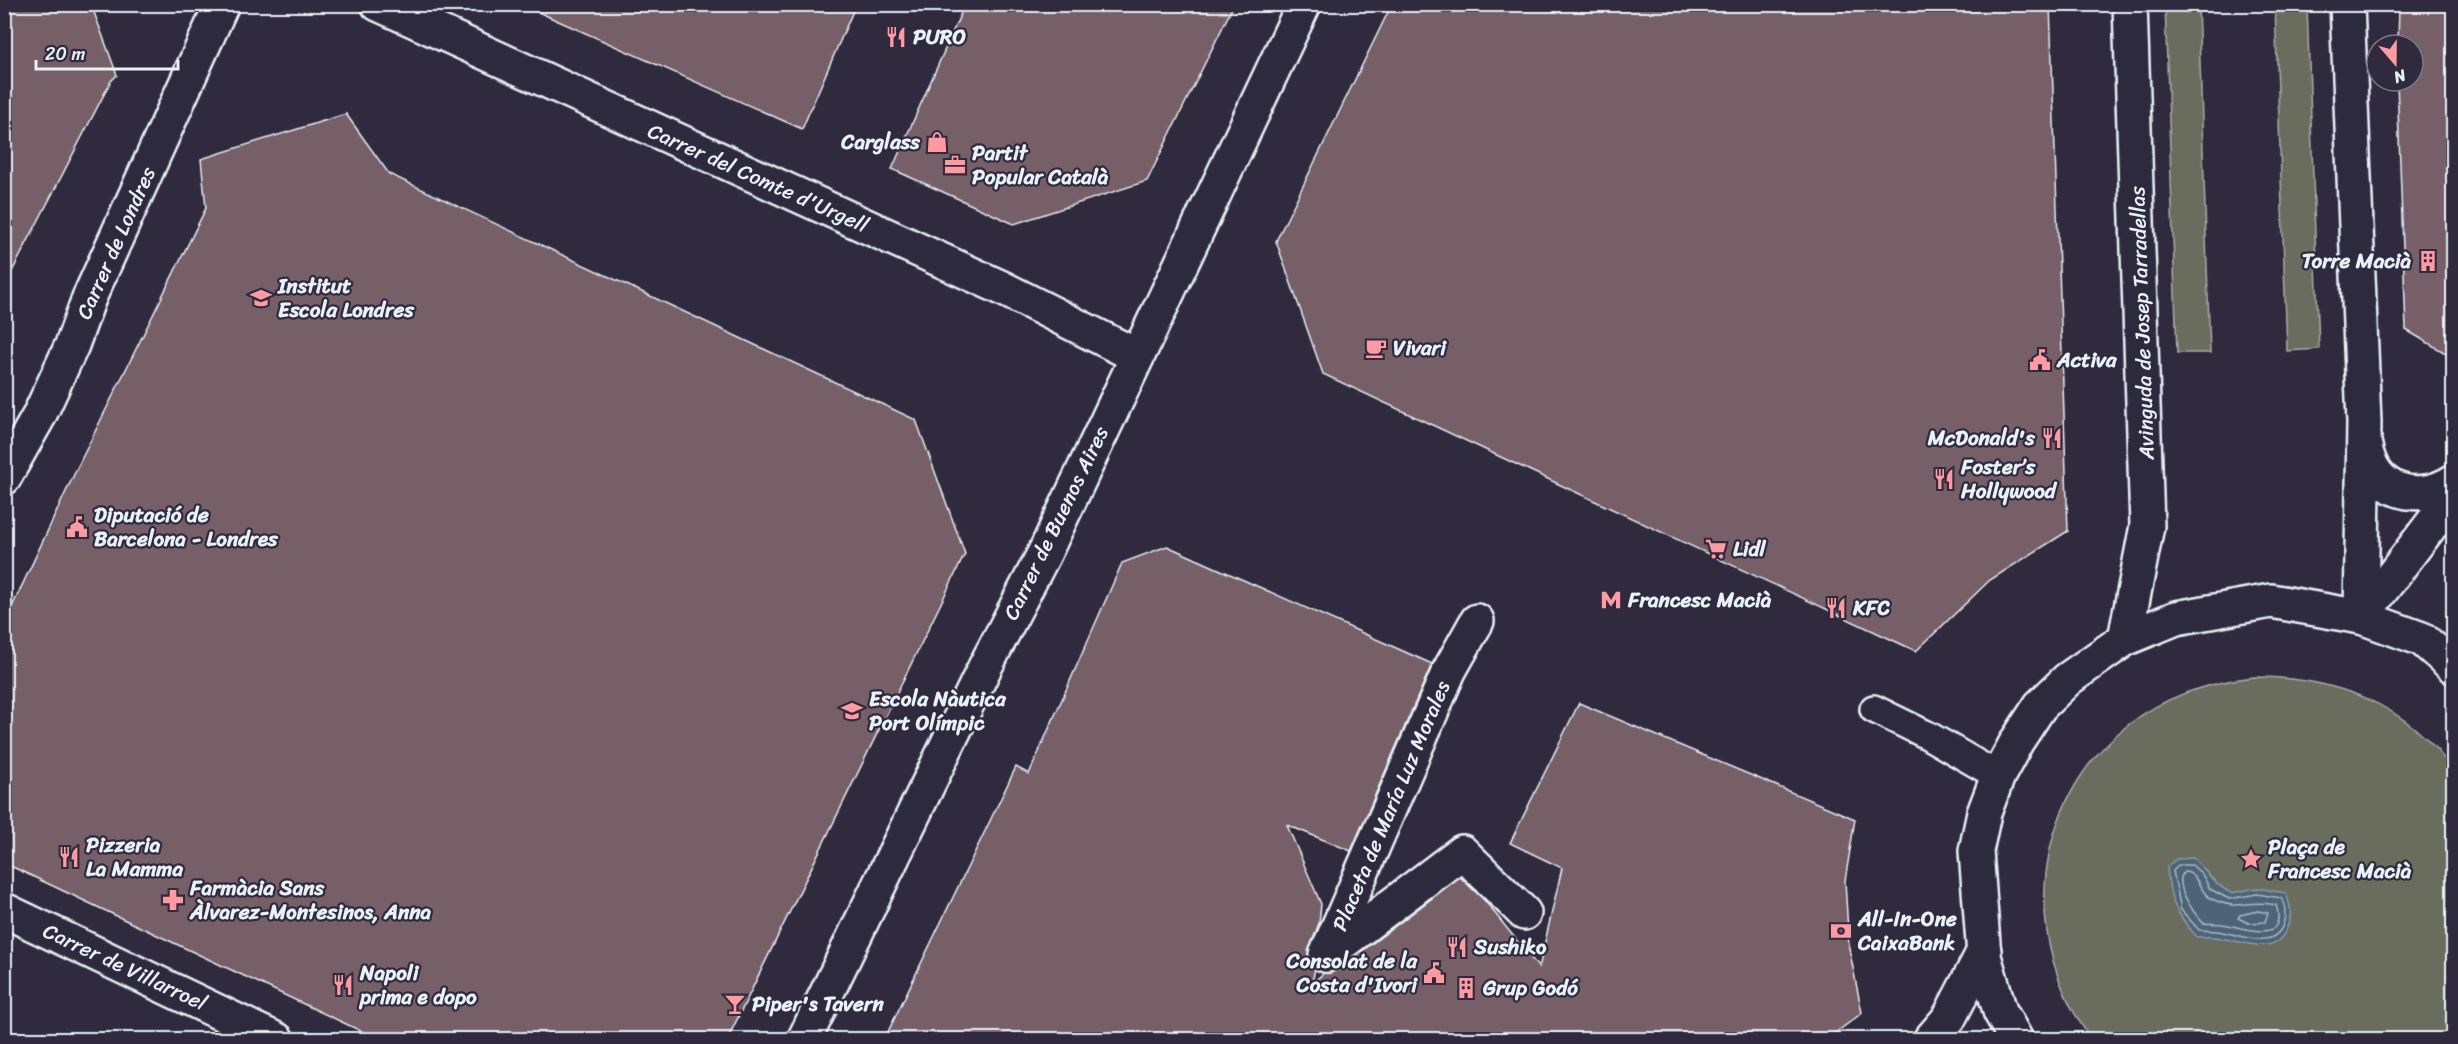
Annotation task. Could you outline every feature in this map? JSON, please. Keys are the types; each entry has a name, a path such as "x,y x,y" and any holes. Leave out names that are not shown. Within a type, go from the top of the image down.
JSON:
{"main road":[{"name":"Carrer de Londres","path":"4,478 39,416 72,345 89,298 222,4"},
{"name":"Carrer del Comte d'Urgell","path":"378,4 1000,287 1137,356"},
{"name":"Carrer de Buenos Aires","path":"804,1040 986,665 1045,552 1304,4"},
{"name":"Avinguda de Josep Tarradellas","path":"2125,639 2147,526 2130,4"},
{"path":"2347,4 2364,441 2361,616"},
{"path":"2364,441 2370,463 2378,475 2397,490 2424,494 2434,492 2454,481"},
{"path":"2361,616 2454,495"},
{"path":"2016,1040 1993,1025 1976,851 1984,813 1998,776 2040,706 2068,679 2125,639 2176,618 2271,601 2361,616 2422,639 2454,667"},
{"name":"Placeta de María Luz Morales","path":"1477,621 1449,671 1326,955 1462,852 1524,913"},
{"path":"2422,639 2454,630"},
{"name":"Carrer de Villarroel","path":"4,910 277,1040"},
{"path":"1930,1040 1949,1018 1984,951"}],"lane":[{"path":"1874,709 1929,736 1998,776"}],"green space":[{"path":"2165,5 2198,5 2210,353 2177,353"},
{"path":"2275,5 2307,5 2319,349 2287,351"},
{"name":"Plaça de Francesc Macià","path":"2254,677 2312,682 2366,699 2391,712 2414,728 2435,748 2454,772 2454,1028 2446,1039 2092,1040 2069,1002 2053,961 2045,918 2046,875 2054,833 2071,793 2095,757 2128,725 2142,715 2188,692 2237,679"}],"water":[{"path":"2193,858 2214,881 2231,893 2257,888 2285,893 2291,914 2282,937 2275,943 2258,945 2217,937 2197,937 2174,905 2169,888 2167,866 2177,859"}],"building":[{"path":"4,4 91,4 117,75 111,81 4,287"},
{"path":"520,4 856,4 802,129"},
{"path":"965,4 1234,4 1147,181 1014,224 892,169"},
{"path":"1392,4 2050,4 2068,531 1990,580 1916,651 1323,374 1276,241"},
{"path":"2399,4 2454,4 2454,358 2406,330 2397,93 2425,93 2425,33 2398,33"},
{"path":"346,114 389,174 916,420 965,554 727,1040 380,1040 4,863 4,624 78,466 206,208 201,159"},
{"path":"1167,546 1432,664 1351,851 1287,825 1321,904 1319,923 1307,957 1315,969 1312,983 1324,973 1337,970 1460,877 1485,901 1539,968 1562,868 1510,843 1579,703 1855,819 1845,881 1849,948 1862,1013 1826,1040 884,1040 1016,767 1029,774 1122,563"}],"place":[{"name":"PURO","path":"896,37"},
{"name":"Carglass","path":"937,142"},
{"name":"Partit Popular Català","path":"955,165"},
{"name":"Torre Macià","path":"2428,261"},
{"name":"Institut Escola Londres","path":"261,298"},
{"name":"Vivari","path":"1376,348"},
{"name":"Activa","path":"2040,360"},
{"name":"McDonald's","path":"2052,438"},
{"name":"Foster’s Hollywood","path":"1944,479"},
{"name":"Diputació de Barcelona - Londres","path":"77,527"},
{"name":"Lidl","path":"1716,549"},
{"name":"Francesc Macià","path":"1611,600"},
{"name":"KFC","path":"1836,608"},
{"name":"Escola Nàutica Port Olímpic","path":"852,711"},
{"name":"Pizzeria La Mamma","path":"69,857"},
{"name":"Plaça de Francesc Macià","path":"2251,859"},
{"name":"Farmàcia Sans Àlvarez-Montesinos, Anna","path":"173,900"},
{"name":"All-In-One CaixaBank","path":"1841,931"},
{"name":"Sushiko","path":"1457,947"},
{"name":"Consolat de la Costa d'Ivori","path":"1434,973"},
{"name":"Napoli prima e dopo","path":"343,985"},
{"name":"Grup Godó","path":"1466,988"},
{"name":"Piper's Tavern","path":"735,1004"}]}
